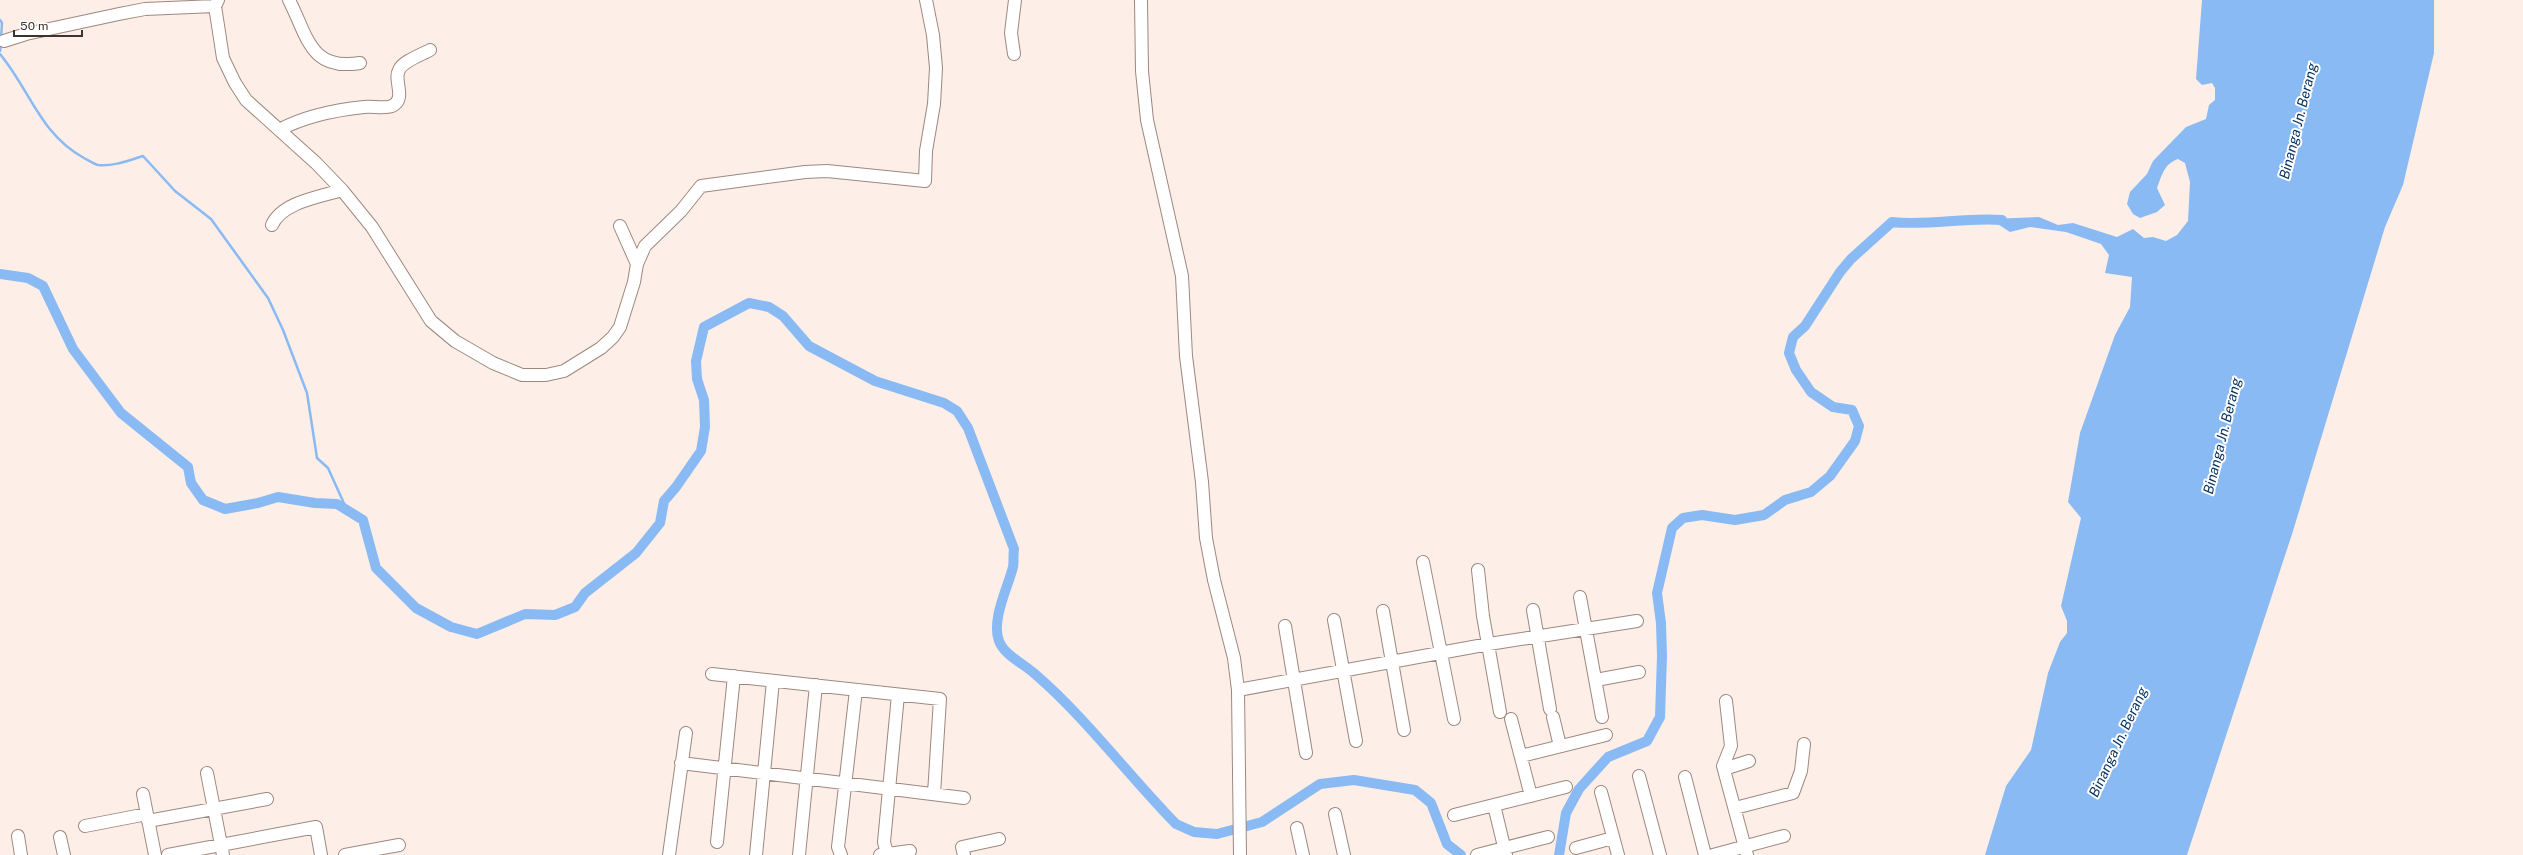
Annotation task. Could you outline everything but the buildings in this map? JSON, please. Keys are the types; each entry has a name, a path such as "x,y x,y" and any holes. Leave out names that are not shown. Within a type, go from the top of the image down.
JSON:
{"street":[{"path":"289,0 309,42 323,59 344,65 360,63"},
{"path":"4,41 26,34 145,9 217,3 223,58 235,83 246,100 316,162 342,190 372,227 432,321 455,341 493,363 522,375 546,375 564,371 609,340 620,327 634,282 637,264 645,246 681,211 701,186 813,171 906,179 922,182 926,179 926,151 934,104 936,68 933,34 926,0"},
{"path":"1014,0 1011,33 1014,54"},
{"path":"1141,0 1142,71 1147,120 1182,276 1186,356 1200,467 1206,538 1214,580 1234,658 1238,690 1238,819 1240,849"},
{"path":"279,130 296,121 323,114 364,107 391,106 395,104 400,95 397,71 401,66 430,50"},
{"path":"272,225 281,213 291,207 342,190"},
{"path":"620,226 637,264"},
{"path":"1423,562 1454,719"},
{"path":"1478,570 1483,616 1500,712"},
{"path":"1580,597 1602,717"},
{"path":"1533,610 1552,713 1560,746"},
{"path":"1383,611 1404,730"},
{"path":"1334,620 1356,741"},
{"path":"1238,690 1294,681 1489,644 1637,621"},
{"path":"1285,626 1306,753"},
{"path":"1596,680 1639,672"},
{"path":"712,674 940,699 934,794"},
{"path":"717,842 734,676"},
{"path":"756,855 763,773 774,681"},
{"path":"799,855 816,685"},
{"path":"841,855 838,847 856,690"},
{"path":"898,694 883,854 910,851"},
{"path":"1726,702 1731,746 1724,769 1746,851"},
{"path":"1511,718 1531,796"},
{"path":"669,855 686,733"},
{"path":"1520,756 1606,735"},
{"path":"1735,808 1793,792 1801,771 1804,744"},
{"path":"1724,769 1749,761"},
{"path":"682,763 964,798"},
{"path":"207,773 222,850"},
{"path":"1639,776 1660,855"},
{"path":"1685,778 1705,855"},
{"path":"1454,815 1566,787"},
{"path":"1601,792 1618,855"},
{"path":"143,794 153,855"},
{"path":"85,826 214,809 268,799"},
{"path":"1494,805 1505,852"},
{"path":"1335,814 1344,855"},
{"path":"168,855 222,850 316,827 321,855"},
{"path":"1297,828 1303,855"},
{"path":"18,836 21,855"},
{"path":"1713,855 1746,851 1784,836"},
{"path":"60,837 64,855"},
{"path":"1477,855 1505,852 1548,838"},
{"path":"1576,848 1614,838"},
{"path":"964,855 962,847 999,839"},
{"path":"345,855 399,845"}],"water":[{"name":"Binanga Jn. Berang","path":"2202,0 2434,0 2434,53 2403,185 2385,227 2293,531 2187,855 1985,855 2006,786 2031,750 2048,673 2060,642 2067,633 2067,621 2061,606 2081,518 2068,502 2080,433 2115,335 2130,307 2132,277 2105,273 2109,255 2101,244 2066,232 2030,227 2010,232 1990,219 2039,217 2058,225 2073,223 2117,237 2133,229 2144,238 2153,237 2166,241 2177,235 2188,221 2190,182 2185,163 2178,159 2173,161 2164,170 2157,188 2165,205 2157,212 2140,218 2133,214 2127,204 2130,192 2147,174 2153,161 2186,127 2206,119 2209,105 2215,100 2215,88 2212,83 2202,85 2196,79"}],"waterway":[{"path":"0,20 2,23 1,39"},
{"path":"0,51 1,44"},
{"path":"0,54 20,82 46,124 69,148 98,165 115,164 143,156 175,191 211,219 268,298 283,330 307,393 317,458 328,468 347,510"},
{"path":"1559,855 1566,813 1579,789 1608,757 1647,741 1660,717 1662,656 1661,623 1657,593 1672,528 1683,518 1702,515 1735,520 1764,515 1785,500 1811,492 1830,476 1855,441 1859,426 1852,410 1833,407 1811,392 1796,370 1789,353 1793,337 1805,326 1840,272 1851,259 1892,222 1920,223 1988,219 2002,220"},
{"path":"0,274 28,278 43,286 73,349 121,413 188,467 191,483 203,500 225,509 258,503 278,497 315,503 337,504 363,520 376,568 416,608 451,627 477,634 525,614 555,615 575,607 585,593 636,553 660,523 664,501 676,487 701,451 705,427 704,400 697,379 696,361 704,327 749,303 769,307 783,316 809,346 875,381 944,403 957,411 968,428 1014,549 1013,567 1001,604 997,623 999,641 1005,651 1054,691 1090,728 1176,824 1194,832 1217,834 1262,822 1320,784 1354,780 1415,790 1431,803 1447,844 1461,855"}]}
